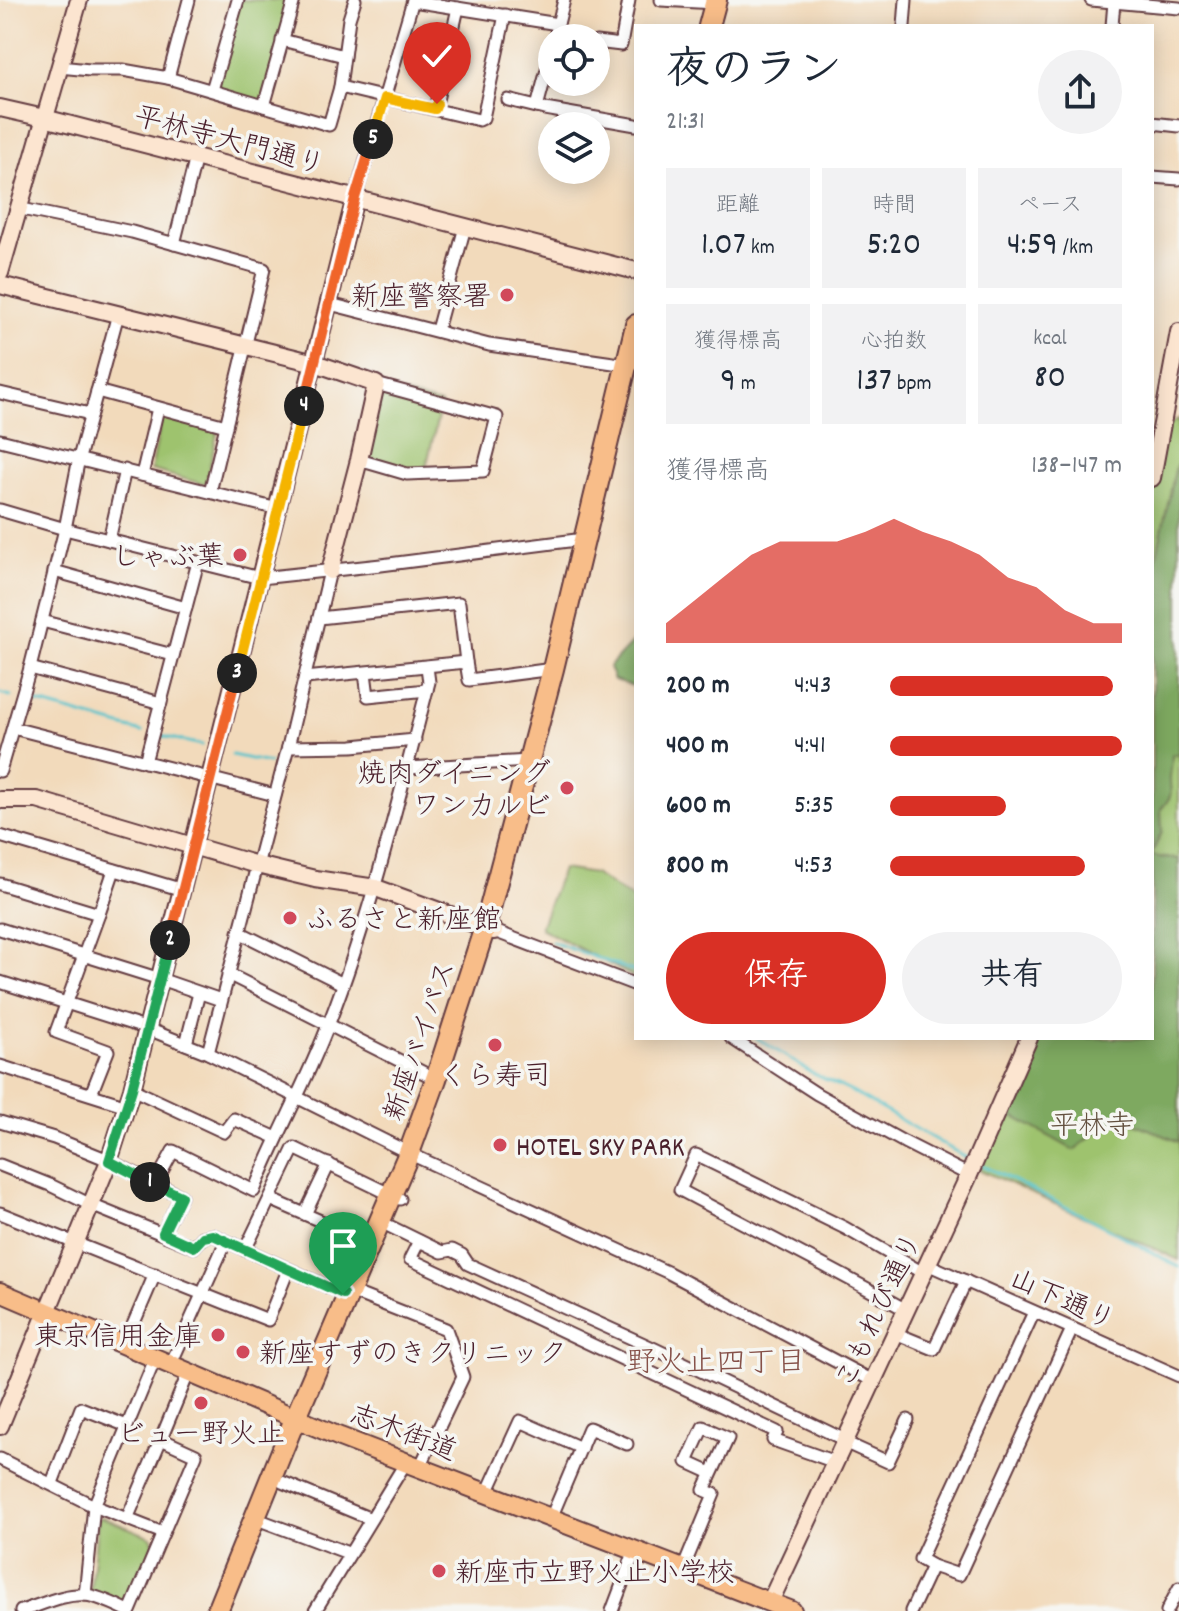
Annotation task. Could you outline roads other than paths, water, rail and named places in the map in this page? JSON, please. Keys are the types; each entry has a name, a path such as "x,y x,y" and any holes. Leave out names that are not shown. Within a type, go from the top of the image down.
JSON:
{"highway":[{"path":"710,24 719,1"},
{"path":"719,1 719,24"},
{"name":"新座バイパス","path":"413,1155 436,1079 490,929 631,367 634,342"},
{"name":"新座バイパス","path":"354,1296 371,1243 396,1197 472,1007 584,539 631,367"},
{"name":"新座バイパス","path":"217,1611 354,1296 389,1226 396,1197"},
{"name":"新座バイパス","path":"228,1611 282,1482 301,1422"}],"main road":[{"name":"志木街道","path":"0,1292 301,1422 635,1550 766,1605 792,1611"}],"street":[{"path":"0,273 3,250 79,0"},
{"path":"168,78 189,0"},
{"path":"212,90 238,0"},
{"path":"264,106 294,0"},
{"path":"59,67 123,70 168,78 329,125 340,87 349,19 355,0"},
{"path":"0,1426 109,1161 132,1089 355,198 413,0 558,24 564,0"},
{"path":"610,44 621,45 629,0"},
{"path":"661,0 719,1"},
{"path":"904,24 906,0"},
{"path":"1091,0 1179,8"},
{"path":"1112,24 1114,2"},
{"path":"435,109 458,8"},
{"path":"340,87 479,120 483,118 505,15"},
{"path":"282,40 344,56"},
{"path":"537,107 540,96"},
{"path":"508,100 634,125"},
{"name":"平林寺大門通り","path":"0,108 634,270"},
{"path":"1154,123 1179,126"},
{"path":"174,244 196,157"},
{"path":"1154,177 1179,179"},
{"path":"17,208 132,232 264,269 210,492"},
{"path":"437,330 465,227"},
{"path":"0,285 315,363 376,384 497,417 483,471 407,474 359,460"},
{"path":"330,304 489,345 631,367"},
{"path":"0,771 30,668 65,529 79,458 118,314"},
{"path":"1154,464 1179,332"},
{"path":"208,1053 288,747 376,384"},
{"path":"97,391 226,426"},
{"path":"0,393 90,414"},
{"path":"142,475 158,408"},
{"path":"0,440 278,509"},
{"path":"109,540 125,470"},
{"path":"0,510 260,578 584,539"},
{"path":"145,762 198,562"},
{"path":"54,571 186,608"},
{"path":"319,618 459,603 469,680 553,669"},
{"path":"42,621 173,655"},
{"path":"305,678 466,662"},
{"path":"155,1184 173,1151 254,1191 329,1024 376,888 429,682 427,667"},
{"path":"30,668 161,703"},
{"path":"365,673 368,696 427,690"},
{"path":"13,728 275,795"},
{"path":"288,747 352,746 415,740"},
{"path":"408,768 529,761"},
{"path":"0,800 37,800 257,865 315,879 376,888 634,984"},
{"path":"0,836 183,890"},
{"path":"91,1094 108,1051 56,1032 114,870"},
{"path":"0,884 99,914"},
{"path":"0,929 221,1000"},
{"path":"239,932 343,984"},
{"path":"228,974 436,1079"},
{"path":"0,982 148,1029 208,1053 413,1155 667,1272 873,1381"},
{"path":"186,1044 199,993"},
{"path":"734,1040 817,1094 969,1175"},
{"name":"こもれび通り","path":"766,1605 969,1175 1028,1040"},
{"path":"0,1066 127,1106"},
{"path":"132,1089 224,1132 234,1119 277,1138"},
{"path":"0,1122 54,1138 181,1196 163,1233"},
{"path":"245,1250 294,1148 396,1197"},
{"name":"山下通り","path":"906,1310 680,1190 696,1155 925,1268 966,1281 1179,1376"},
{"path":"305,1214 329,1164"},
{"path":"0,1165 194,1247 203,1237 213,1235 288,1270 446,1329 463,1377 413,1464 348,1553 315,1611"},
{"path":"270,1199 371,1243"},
{"path":"0,1213 268,1320 288,1270"},
{"path":"389,1226 442,1252 452,1250 462,1255 468,1264 655,1349 888,1462 908,1420"},
{"path":"85,1595 94,1506 127,1426 202,1293 226,1241"},
{"path":"419,1241 410,1259 777,1432 773,1440 835,1462"},
{"path":"124,1346 155,1274"},
{"path":"895,1333 934,1349 966,1281"},
{"path":"1034,1312 920,1559 932,1566 959,1575 1072,1329"},
{"path":"646,1369 655,1349"},
{"path":"127,1519 188,1374"},
{"path":"52,1483 81,1408 127,1426"},
{"path":"487,1493 520,1421 581,1448"},
{"path":"551,1518 589,1428 627,1444"},
{"path":"21,1611 63,1598 85,1595 130,1611 196,1455 161,1439"},
{"path":"0,1459 94,1506 163,1533"},
{"path":"683,1569 714,1494 704,1490 711,1473"},
{"path":"282,1482 371,1519"},
{"path":"265,1522 348,1553"},
{"path":"612,1611 635,1550"},
{"path":"911,1611 932,1566"},
{"path":"1167,1611 1179,1588"}],"waterway":[{"path":"0,693 11,696"},
{"path":"32,701 142,732"},
{"path":"161,736 202,745"},
{"path":"232,755 269,763"},
{"path":"552,942 634,971"},
{"path":"760,1040 812,1073 852,1092 967,1158"},
{"path":"982,1165 1179,1267"}],"place":[{"name":"新座警察署","path":"507,295"},
{"name":"しゃぶ葉","path":"240,555"},
{"name":"焼肉ダイニング ワンカルビ","path":"567,788"},
{"name":"ふるさと新座館","path":"290,918"},
{"name":"くら寿司","path":"495,1045"},
{"name":"HOTEL SKY PARK","path":"500,1145"},
{"name":"東京信用金庫","path":"218,1335"},
{"name":"新座すずのきクリニック","path":"243,1352"},
{"name":"ビュー野火止","path":"201,1403"},
{"name":"新座市立野火止小学校","path":"439,1571"}],"district":[{"name":"野火止四丁目","path":"716,1361"}],"park label":[{"name":"平林寺","path":"1092,1124"}]}
